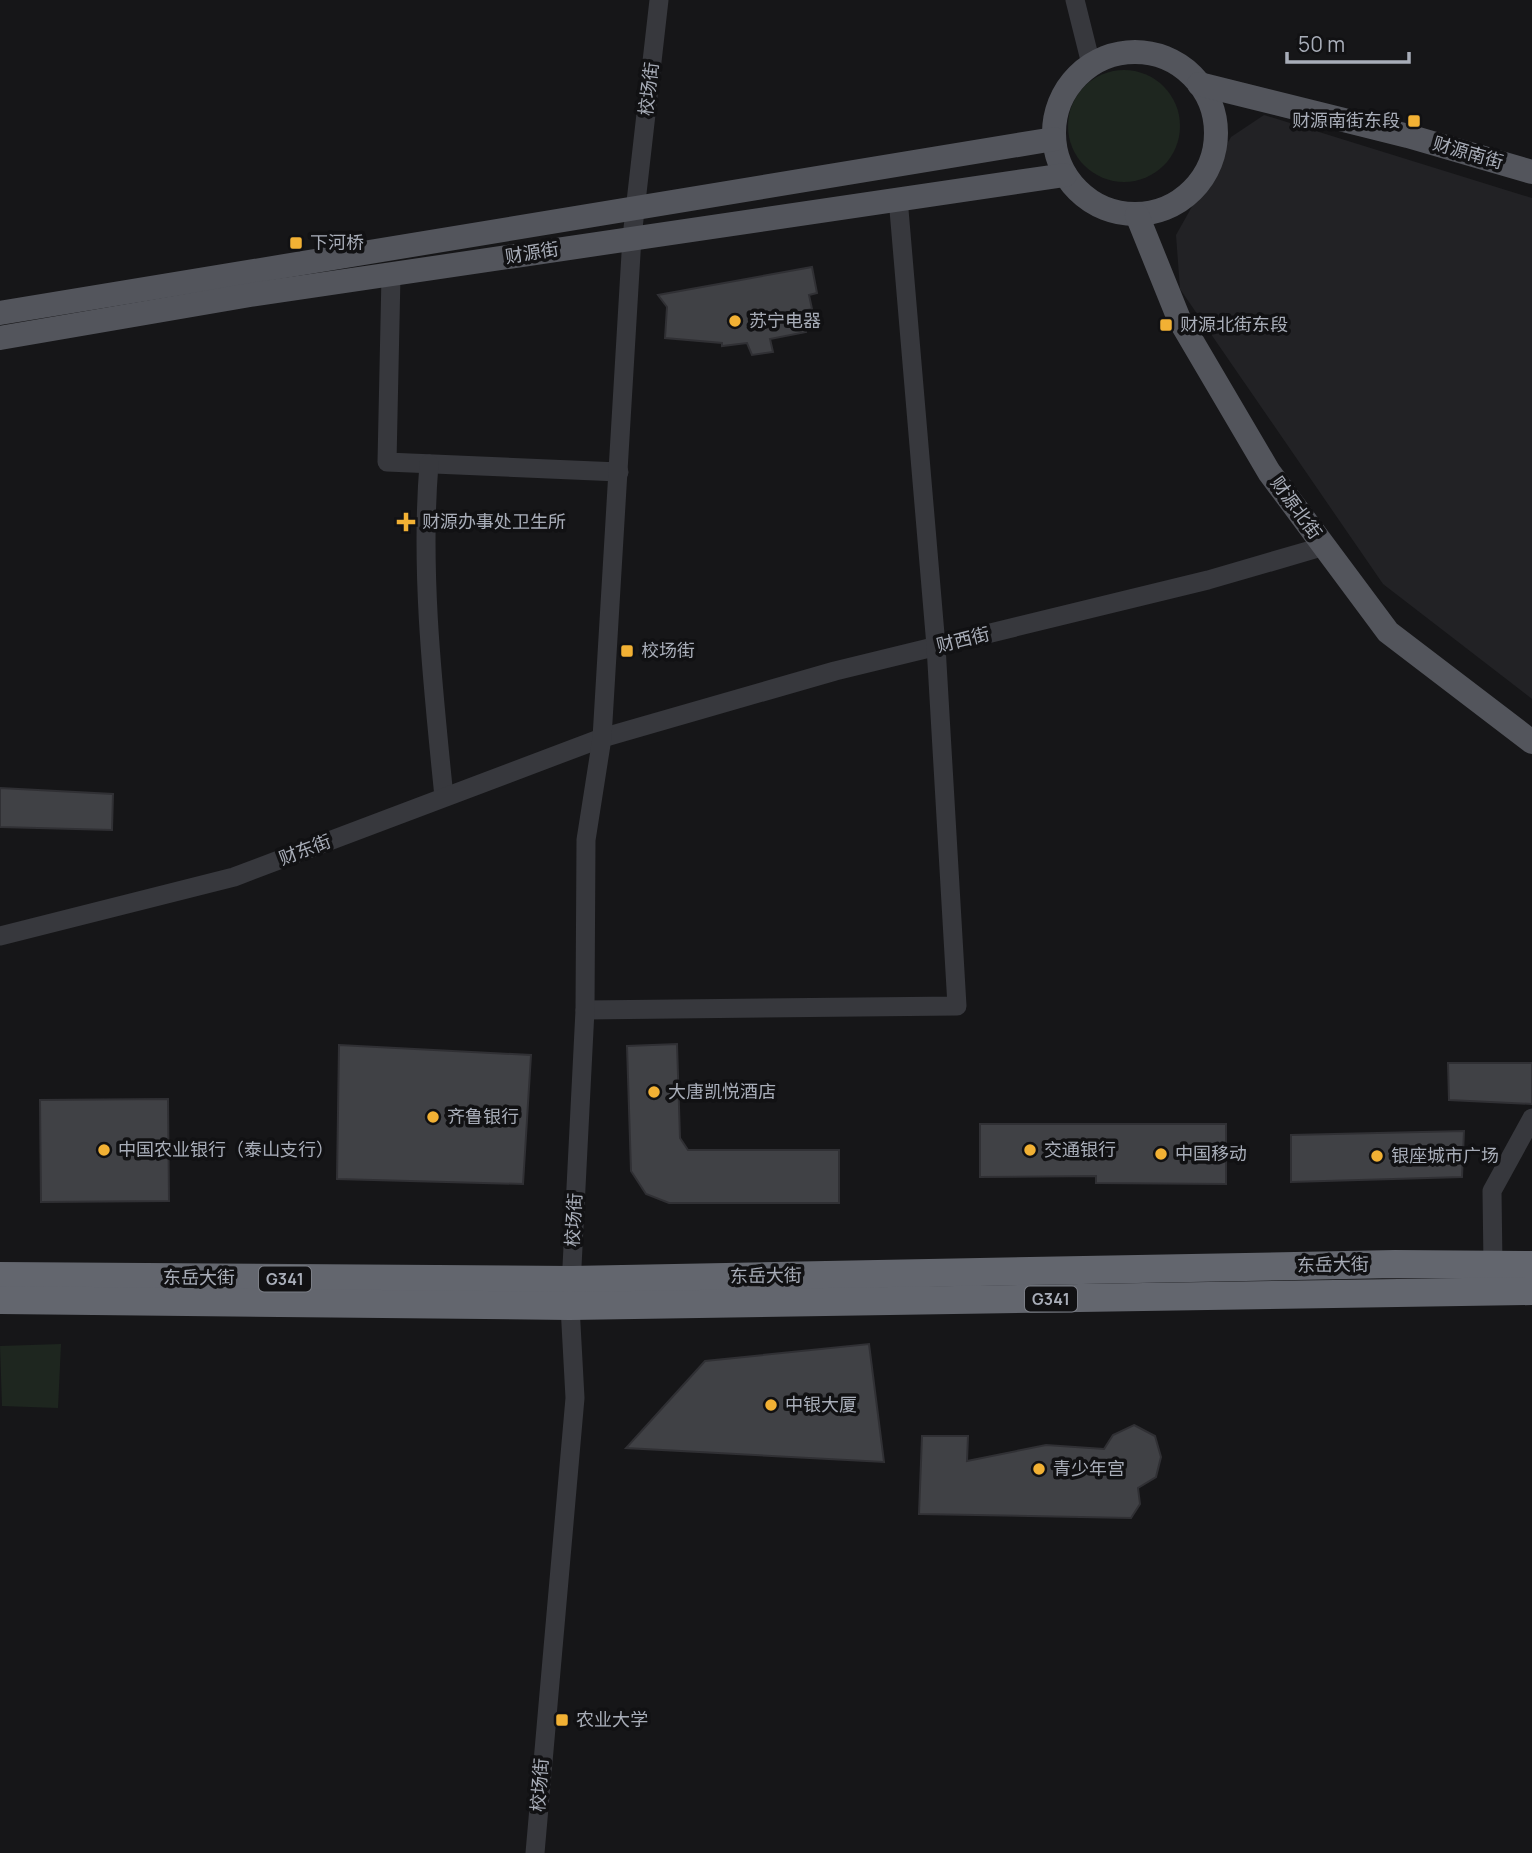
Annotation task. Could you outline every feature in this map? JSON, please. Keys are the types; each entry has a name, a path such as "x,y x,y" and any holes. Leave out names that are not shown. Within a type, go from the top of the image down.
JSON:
{"highway":[{"name":"东岳大街","path":"0,1276 570,1293 1382,1265 1532,1265"},
{"name":"东岳大街","path":"0,1300 570,1293 1532,1290"}],"main road":[{"path":"1142,52 1169,59 1192,74 1199,84 1208,96 1216,123 1215,150 1205,176 1187,197 1163,210 1137,215 1111,211 1087,200 1065,175 1056,157 1054,139 1058,105 1071,82 1091,64 1115,53 1142,52"},
{"name":"财源南街","path":"1199,84 1408,136 1532,172"},
{"name":"财源街","path":"0,313 1054,139"},
{"name":"财源街","path":"0,338 250,295 1065,175"},
{"name":"财源北街","path":"1137,215 1179,319 1269,472 1388,632 1532,742"}],"street":[{"name":"校场街","path":"535,1853 575,1398 570,1293 585,1010 586,840 602,737 632,237 659,0"},
{"path":"1075,0 1091,64"},
{"path":"585,1010 957,1006 936,646 898,198"},
{"path":"391,275 387,461 619,472"},
{"path":"429,464 424,528 431,668 444,797"},
{"name":"财西街","path":"602,737 835,671 1208,580 1325,546"},
{"name":"财东街","path":"0,936 234,877 602,737"},
{"path":"1493,1265 1492,1191 1532,1118"}],"shaded area":[{"path":"1124,70 1145,74 1164,86 1176,105 1180,126 1176,147 1164,166 1145,178 1124,182 1103,178 1084,166 1072,147 1068,126 1072,105 1084,86 1103,74"},
{"path":"1264,115 1532,198 1532,699 1383,584 1180,289 1176,235 1231,137"},
{"path":"61,1344 58,1408 2,1406 0,1346"}],"building":[{"name":"苏宁电器","path":"812,267 817,293 809,295 812,309 803,311 806,332 770,339 773,352 752,355 747,343 722,346 722,343 665,338 667,307 658,295"},
{"path":"0,788 113,794 112,830 0,827"},
{"name":"大唐凯悦酒店","path":"677,1044 680,1138 688,1150 839,1150 839,1203 669,1203 646,1194 631,1171 627,1046"},
{"name":"齐鲁银行","path":"339,1045 531,1055 523,1184 337,1179"},
{"path":"1448,1063 1532,1063 1532,1104 1449,1100"},
{"name":"中国农业银行（泰山支行）","path":"168,1099 169,1201 41,1202 40,1100"},
{"path":"980,1124 1226,1124 1226,1184 1096,1183 1096,1176 980,1177"},
{"name":"银座城市广场","path":"1464,1131 1462,1177 1291,1182 1291,1135"},
{"name":"中银大厦","path":"869,1344 884,1462 626,1448 705,1361"},
{"name":"青少年宫","path":"1134,1425 1155,1436 1161,1457 1156,1477 1138,1488 1140,1504 1131,1518 919,1514 922,1436 968,1436 967,1461 1046,1445 1104,1449 1113,1435"}],"place":[{"name":"财源南街东段","path":"1414,121"},
{"name":"下河桥","path":"296,243"},
{"name":"苏宁电器","path":"735,321"},
{"name":"财源北街东段","path":"1166,325"},
{"name":"财源办事处卫生所","path":"406,522"},
{"name":"校场街","path":"627,651"},
{"name":"大唐凯悦酒店","path":"654,1092"},
{"name":"齐鲁银行","path":"433,1117"},
{"name":"中国农业银行（泰山支行）","path":"104,1150"},
{"name":"交通银行","path":"1030,1150"},
{"name":"中国移动","path":"1161,1154"},
{"name":"银座城市广场","path":"1377,1156"},
{"name":"中银大厦","path":"771,1405"},
{"name":"青少年宫","path":"1039,1469"},
{"name":"农业大学","path":"562,1720"}]}
